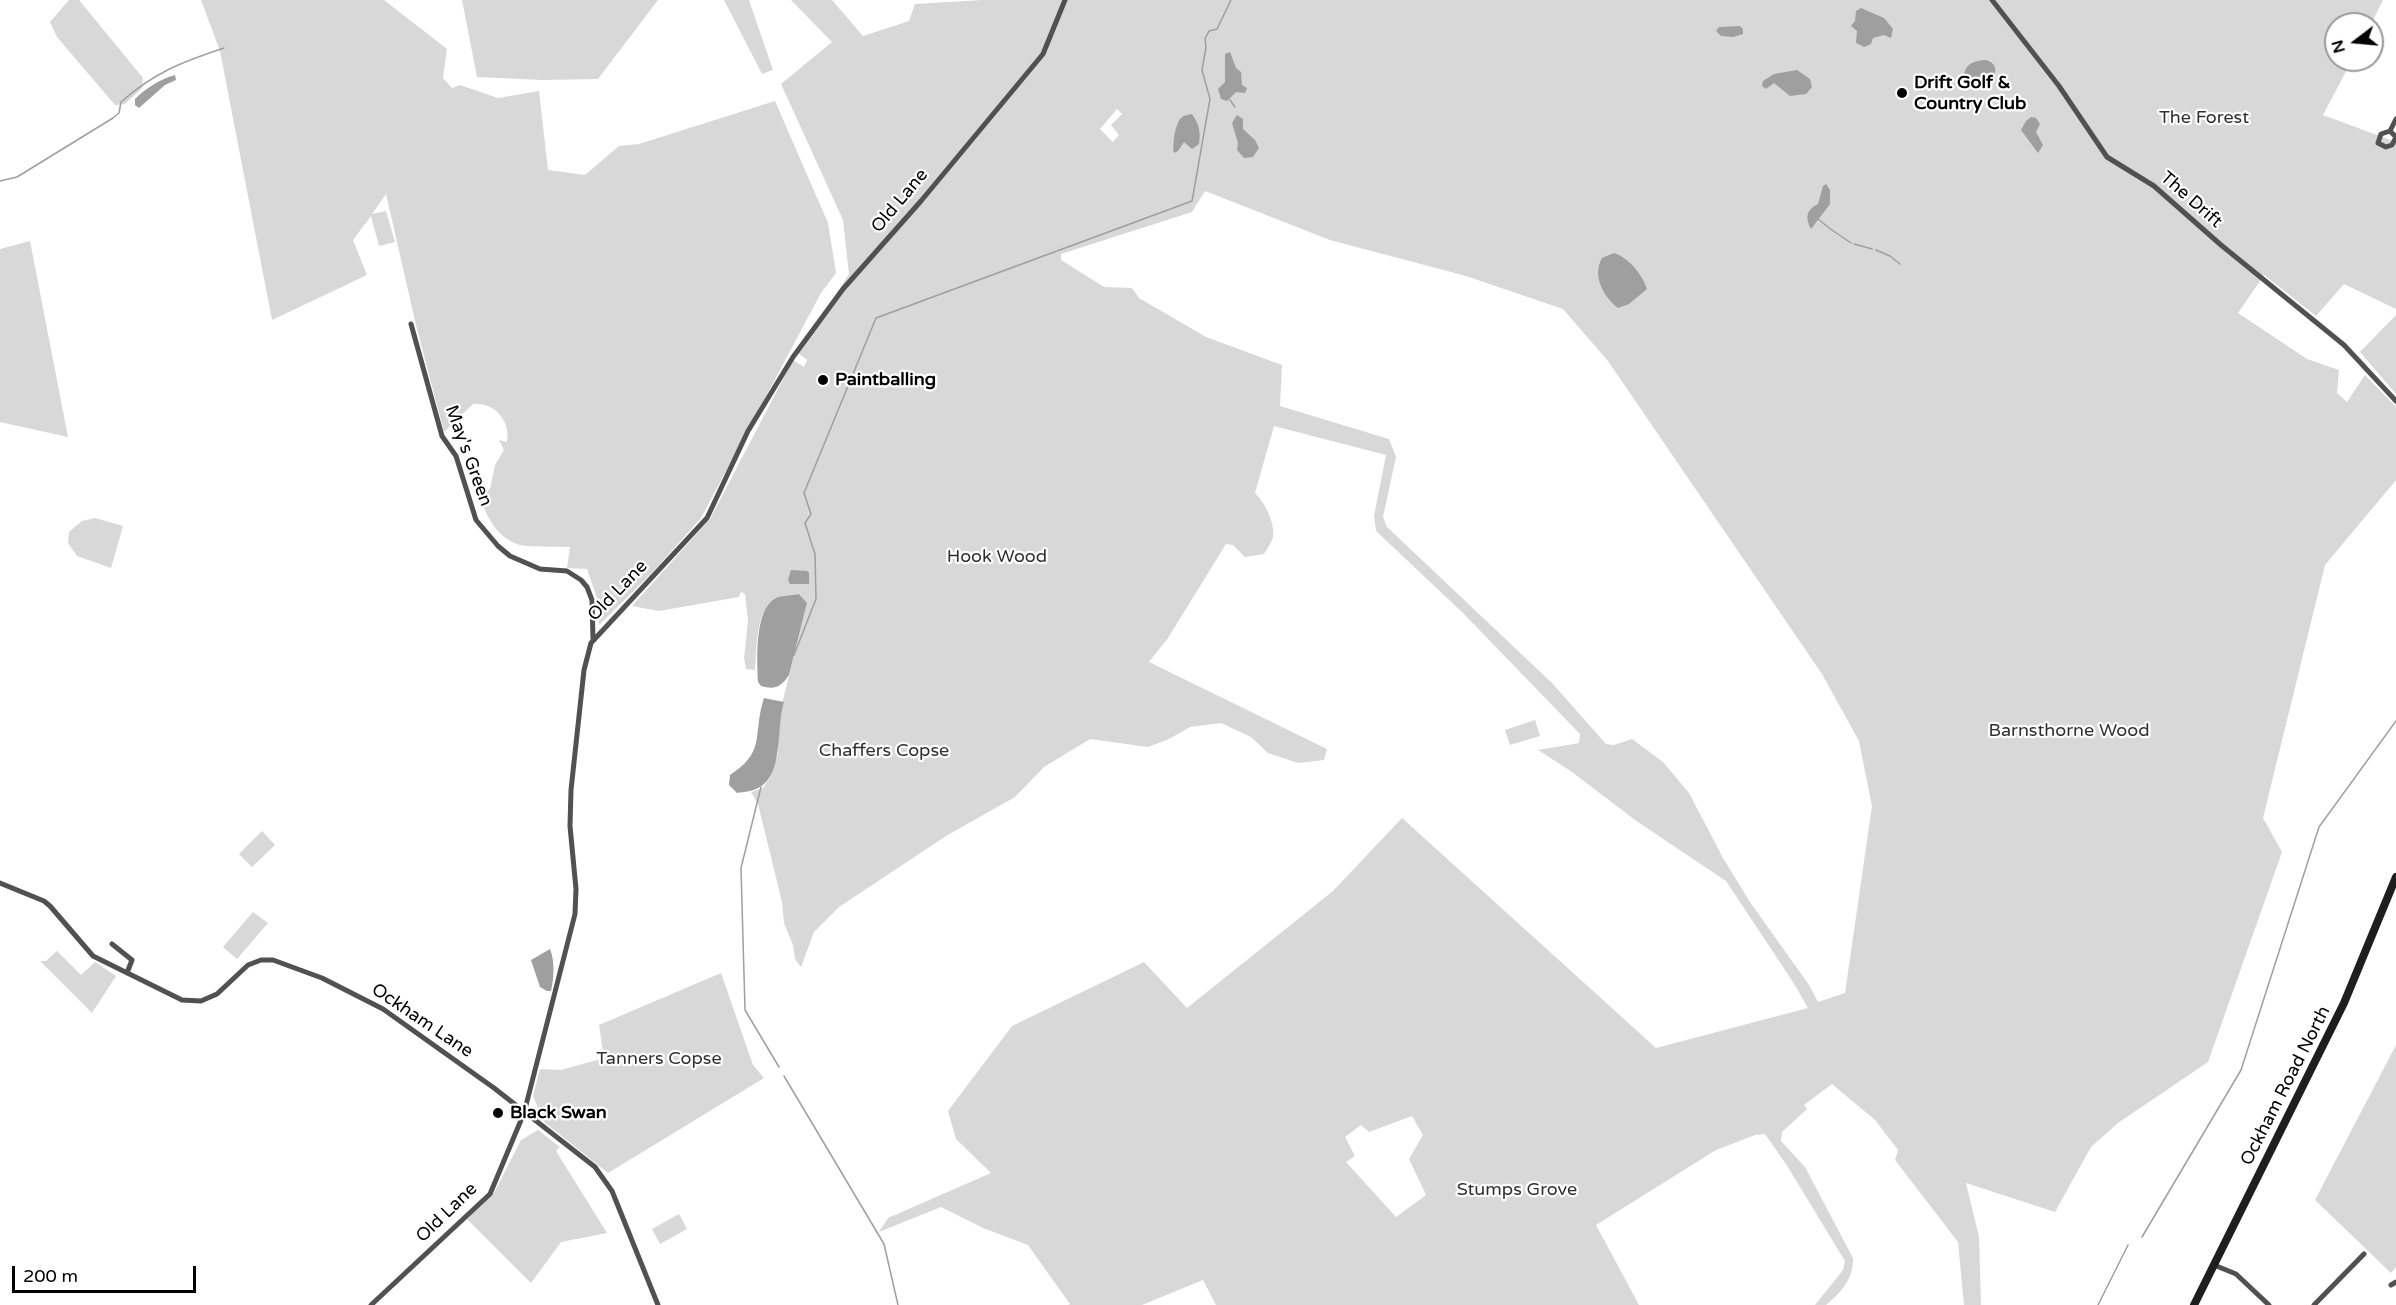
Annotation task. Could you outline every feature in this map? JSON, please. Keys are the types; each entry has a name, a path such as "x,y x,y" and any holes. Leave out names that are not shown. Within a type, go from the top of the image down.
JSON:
{"main road":[{"name":"Ockham Road North","path":"2194,1305 2344,1004 2396,877"}],"street":[{"name":"Old Lane","path":"371,1305 490,1194 524,1113 575,914 576,900 571,852 571,790 585,664 593,639 707,518 748,431 793,357 837,297 921,201 1042,54 1065,0"},
{"name":"The Drift","path":"1992,0 2059,86 2107,157 2154,186 2221,245 2344,345 2396,401"},
{"path":"2390,131 2396,119"},
{"name":"May's Green","path":"411,324 442,436 456,456 476,520 498,546 510,556 540,569 567,571 580,579 587,587 592,600 593,639"},
{"name":"Ockham Lane","path":"0,883 44,901 71,928 93,956 182,1000 201,1001 218,994 248,965 261,960 273,960 322,978 383,1009 494,1089 596,1167 608,1183 658,1305"},
{"path":"112,944 132,960 127,973"},
{"path":"2314,1305 2364,1254"},
{"path":"2214,1265 2236,1274 2269,1305"}],"green space":[{"path":"69,0 79,0 143,78 142,88 125,104 115,105 57,37 50,22"},
{"path":"201,0 384,0 447,49 443,78 452,88 460,85 498,98 539,91 548,170 585,175 619,146 639,144 775,101 828,223 836,273 821,293 701,518 652,573 599,625 599,604 587,569 567,568 570,547 517,544 503,536 488,517 481,496 490,489 495,465 504,450 499,440 507,442 508,435 500,415 488,406 473,404 444,432 416,325 386,194 372,214 386,211 395,242 379,246 371,216 353,240 367,275 272,320 220,51"},
{"path":"462,0 658,0 598,79 542,80 477,77"},
{"path":"724,0 749,0 773,70 762,74"},
{"path":"791,0 832,0 863,36 909,21 915,4 982,0 2383,0 2377,12 2324,12 2324,72 2346,72 2323,115 2396,142 2396,309 2344,284 2316,316 2264,275 2238,313 2307,359 2339,370 2337,393 2347,402 2365,375 2396,407 2396,480 2325,565 2263,818 2282,852 2208,1062 2118,1123 2091,1147 2055,1212 1966,1183 1979,1237 1981,1305 1964,1305 1958,1242 1895,1160 1898,1150 1875,1120 1832,1084 1804,1105 1807,1109 1782,1132 1781,1141 1805,1167 1853,1258 1853,1265 1846,1284 1826,1305 1815,1305 1843,1270 1845,1261 1765,1134 1755,1135 1716,1150 1596,1225 1639,1305 1216,1305 1203,1280 1142,1305 1068,1305 1070,1304 1028,1245 983,1228 941,1207 879,1232 888,1218 991,1173 956,1139 948,1111 1012,1026 1144,962 1187,1008 1333,891 1402,818 1656,1048 1808,1008 1726,881 1635,820 1572,772 1538,750 1579,743 1580,734 1462,612 1376,531 1374,516 1386,455 1274,426 1255,493 1266,507 1271,519 1273,537 1271,543 1264,554 1245,557 1233,545 1226,544 1168,638 1149,662 1327,749 1324,760 1298,763 1268,753 1251,737 1221,723 1190,727 1169,739 1148,747 1090,739 1044,767 1015,797 946,836 839,907 814,932 801,967 795,959 793,945 784,923 782,902 758,804 751,792 763,788 770,777 778,754 779,716 807,603 799,594 778,598 769,604 758,631 755,670 746,669 744,658 748,621 745,594 741,592 739,597 659,611 632,606 710,519 793,360 804,367 807,360 798,353 849,274 843,220 781,84 832,42","holes":["1117,109 1122,114 1111,125 1119,135 1113,142 1100,129","1205,191 1330,240 1466,276 1563,309 1608,361 1822,674 1859,741 1872,806 1845,993 1818,1002 1809,985 1750,902 1723,858 1689,793 1663,762 1632,739 1614,745 1606,744 1552,683 1387,527 1383,517 1396,457 1389,439 1280,406 1282,365 1206,337 1139,298 1132,288 1104,287 1061,260 1061,254 1192,212","1412,1116 1423,1135 1409,1159 1426,1195 1396,1217 1346,1162 1355,1156 1345,1137 1361,1125 1369,1132"]},
{"path":"30,241 68,437 0,422 0,249"},
{"path":"2396,315 2396,394 2360,352"},
{"path":"95,518 123,526 111,568 77,556 68,543 69,532 82,521"},
{"path":"1535,720 1540,736 1510,745 1505,730"},
{"path":"262,831 275,845 252,867 239,854"},
{"path":"253,912 268,923 237,959 223,947"},
{"path":"57,951 81,975 95,962 116,976 92,1013 40,961 46,961"},
{"name":"Tanners Copse","path":"721,973 753,1065 764,1078 608,1173 544,1122 533,1096 540,1069 561,1070 604,1058 599,1025"},
{"path":"2396,1045 2396,1267 2391,1273 2315,1200"},
{"path":"538,1130 560,1147 556,1151 607,1233 561,1242 531,1283 467,1219 494,1193 521,1140"},
{"path":"679,1214 687,1229 660,1244 652,1229"}],"shaded area":[{"path":"1861,8 1884,18 1893,29 1891,38 1884,35 1873,38 1871,44 1864,47 1856,43 1857,31 1851,26 1855,21 1856,11"},
{"path":"1740,26 1743,34 1733,37 1721,36 1716,31 1719,27"},
{"path":"1230,52 1236,68 1241,72 1242,85 1247,88 1245,93 1236,92 1227,101 1221,99 1218,89 1225,82 1225,54"},
{"path":"1986,60 1995,67 1993,77 1978,79 1969,84 1962,82 1969,65 1976,61"},
{"path":"1797,70 1810,79 1812,87 1806,94 1790,96 1774,83 1766,89 1762,86 1763,81 1774,74"},
{"path":"175,75 176,80 165,85 139,108 135,105 135,99 144,91 159,81"},
{"path":"1192,114 1199,128 1199,144 1192,149 1184,142 1174,153 1178,124 1182,117"},
{"path":"1237,115 1243,119 1243,129 1255,140 1259,148 1253,157 1244,158 1237,150 1238,143 1232,123"},
{"path":"2031,117 2036,118 2040,124 2036,132 2043,145 2038,153 2021,130"},
{"path":"1826,184 1830,190 1830,204 1811,229 1808,215 1811,209 1818,204 1823,186"},
{"path":"1614,253 1620,255 1634,267 1647,289 1629,304 1618,308 1604,292 1598,272 1602,258"},
{"path":"791,570 807,571 809,584 790,584 788,580"},
{"path":"799,594 807,603 789,675 777,686 770,688 761,686 758,682 757,649 760,624 764,613 776,598"},
{"path":"764,698 784,702 773,771 760,787 737,793 729,785 730,775 742,766 754,750"},
{"path":"550,949 553,959 553,975 551,991 547,991 540,987 531,960"}],"waterway":[{"path":"794,655 816,599 815,554 805,523 811,514 804,493 876,318 1192,201 1210,99 1202,70 1205,39 1209,31 1217,29 1231,0"},
{"path":"0,181 17,177 113,118 119,113 121,102 157,75 224,48"},
{"path":"1230,100 1235,107"},
{"path":"1818,219 1828,227"},
{"path":"1829,228 1851,243"},
{"path":"1854,244 1872,249"},
{"path":"1876,250 1890,256 1900,264"},
{"path":"2142,1237 2241,1070 2319,827 2396,721"},
{"path":"761,787 741,868 745,1010 779,1067"},
{"path":"784,1076 884,1244 898,1305"},
{"path":"2098,1305 2128,1245"}],"place":[{"name":"Drift Golf & Country Club","path":"1902,93"},
{"name":"Paintballing","path":"823,380"},
{"name":"Black Swan","path":"498,1113"}],"park label":[{"name":"The Forest","path":"2204,118"},
{"name":"Hook Wood","path":"997,557"},
{"name":"Barnsthorne Wood","path":"2069,731"},
{"name":"Chaffers Copse","path":"884,751"},
{"name":"Stumps Grove","path":"1517,1190"}]}
